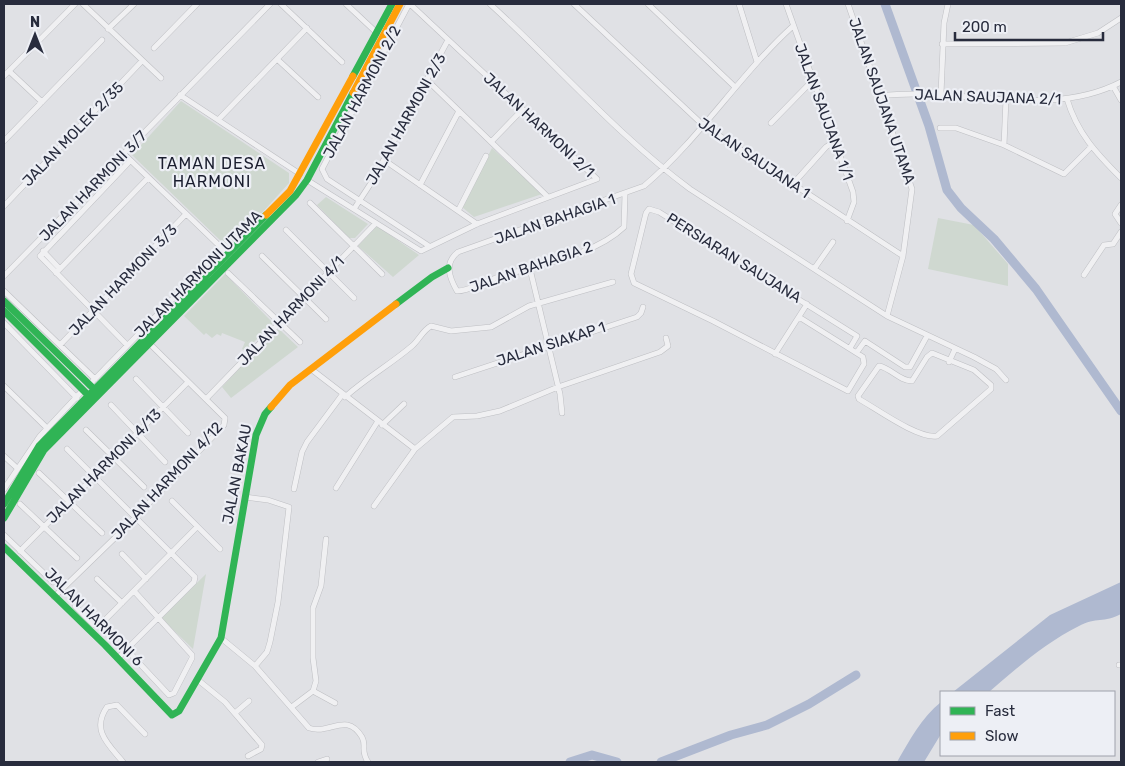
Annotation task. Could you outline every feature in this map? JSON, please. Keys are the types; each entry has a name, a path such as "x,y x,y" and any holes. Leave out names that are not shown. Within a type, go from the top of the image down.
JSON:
{"main road":[{"name":"JALAN HARMONI UTAMA","path":"91,390 149,343 231,257 290,191 392,4"},
{"name":"JALAN HARMONI UTAMA","path":"4,518 44,450 91,398 91,390 296,195 307,180 400,4"},
{"name":"JALAN BAKAU","path":"162,708 172,715 179,711 221,638 256,435 265,414 290,385 448,268"},
{"path":"4,301 91,390 91,398"},
{"path":"4,311 91,390"},
{"name":"JALAN HARMONI UTAMA","path":"4,504 39,446 79,400 91,398"},
{"name":"JALAN HARMONI 6","path":"4,547 118,658 162,708"}],"street":[{"path":"4,76 74,4"},
{"path":"83,4 161,78"},
{"path":"108,28 134,4"},
{"path":"154,48 197,4"},
{"name":"JALAN HARMONI 3/7","path":"4,276 270,4"},
{"path":"281,4 342,62"},
{"path":"346,4 376,33"},
{"name":"JALAN HARMONI 2/1","path":"410,4 597,179 476,224 429,246"},
{"name":"JALAN HARMONI 2/2","path":"410,4 322,166 324,176 429,246"},
{"path":"490,4 664,169 887,316 996,369 1006,380"},
{"name":"JALAN SAUJANA 1","path":"574,4 703,126 792,185 848,218 900,254"},
{"path":"648,4 735,87"},
{"path":"739,4 757,62"},
{"name":"JALAN SAUJANA 1/1","path":"786,4 853,192 854,202 848,218"},
{"name":"JALAN SAUJANA UTAMA","path":"848,4 912,189 887,316"},
{"path":"940,94 942,44 948,4"},
{"path":"942,44 1065,43 1098,33 1121,18"},
{"name":"JALAN BAHAGIA 1","path":"448,268 452,257 458,252 644,186 664,169 757,62 793,26"},
{"path":"218,120 307,28"},
{"path":"4,141 102,40"},
{"name":"JALAN HARMONI 2/3","path":"355,210 448,40"},
{"path":"277,59 318,97"},
{"name":"JALAN MOLEK 2/35","path":"4,206 142,62"},
{"path":"9,71 42,102"},
{"path":"771,123 814,79"},
{"path":"427,80 548,197"},
{"name":"JALAN SAUJANA 2/1","path":"881,96 940,94 1067,99 1121,82"},
{"path":"1113,86 1121,100"},
{"path":"180,95 300,174"},
{"path":"1004,145 1006,98"},
{"path":"1067,99 1077,126 1091,147 1121,178"},
{"path":"492,142 522,110"},
{"path":"420,185 459,111"},
{"path":"940,128 956,128 1004,145 1064,174 1091,147"},
{"path":"792,185 826,147 835,141"},
{"path":"124,154 231,257"},
{"path":"458,211 486,156"},
{"path":"384,160 476,224"},
{"path":"127,344 93,311 58,271 40,258 43,252 130,161"},
{"path":"58,271 148,178"},
{"path":"307,180 419,251 429,246"},
{"path":"4,194 10,200"},
{"name":"JALAN BAHAGIA 2","path":"448,268 457,291 530,269 599,243 622,229 625,222 624,194"},
{"path":"310,203 382,274"},
{"path":"1121,205 1115,214 1121,222"},
{"name":"PERSIARAN SAUJANA","path":"850,348 857,336 659,212 649,209 646,213 631,274 634,283 713,321 848,391 864,364 863,357 857,352"},
{"name":"JALAN HARMONI 3/3","path":"60,345 186,214"},
{"name":"JALAN HARMONI 4/1","path":"206,399 376,223"},
{"path":"286,230 354,298"},
{"path":"1084,275 1104,245 1113,244 1121,232"},
{"path":"814,269 833,242"},
{"path":"4,489 47,428 91,390 95,378 222,248"},
{"path":"262,256 326,319"},
{"path":"530,269 547,345 554,389 562,413"},
{"path":"228,273 300,342"},
{"path":"294,489 304,447 342,397 415,344 426,328 431,326 451,331 491,327 522,310 538,304 613,282"},
{"path":"4,291 95,378"},
{"path":"775,354 807,304"},
{"name":"JALAN SIAKAP 1","path":"455,377 636,317 641,313 642,307"},
{"path":"799,317 857,352 864,341 905,367 910,368 927,336"},
{"path":"4,323 79,400"},
{"path":"374,506 413,451 453,417 500,411 554,389 660,352 668,346 666,338"},
{"name":"JALAN HARMONI 4/12","path":"54,597 224,425 224,418 149,343"},
{"path":"949,362 955,349"},
{"path":"936,353 949,362 974,370 989,382 991,389 937,436 930,437 859,399 858,396 879,366 884,367 906,382 912,382 929,354 936,353"},
{"path":"311,369 342,397 413,451"},
{"path":"136,379 188,433"},
{"name":"JALAN HARMONI 4/13","path":"20,550 188,382"},
{"path":"4,386 47,428"},
{"path":"336,488 378,424 404,404"},
{"path":"111,405 165,462"},
{"path":"86,430 144,487"},
{"path":"68,449 195,577 194,582 118,658"},
{"path":"4,456 17,468"},
{"path":"39,473 102,533"},
{"path":"246,495 290,508 278,602 270,642 267,652 255,666"},
{"path":"172,501 220,549"},
{"path":"20,504 77,558"},
{"path":"75,606 97,626 198,528"},
{"path":"4,535 53,582"},
{"path":"290,704 313,690 316,681 313,658 313,608 321,586 326,539"},
{"path":"122,554 146,578"},
{"path":"97,579 122,603"},
{"path":"126,649 169,695 174,693 192,658 192,655 156,618 134,591"},
{"path":"221,638 255,666 309,728 323,729 343,724 354,727 362,738 362,753 368,762"},
{"path":"198,680 235,713 262,745 261,749 248,756"},
{"path":"313,690 335,703"},
{"path":"235,713 250,701"},
{"path":"123,762 102,736 100,730 101,716 107,707 117,705 145,734"},
{"path":"318,762 327,759"}],"shaded area":[{"path":"181,101 289,173 289,183 234,244 223,243 132,155"},
{"path":"492,148 542,194 474,217 462,207"},
{"path":"326,197 368,224 355,238 349,238 317,205"},
{"path":"938,218 974,225 1008,264 1008,286 928,269"},
{"path":"377,226 419,255 393,277 358,246"},
{"path":"225,274 273,323 245,351 242,349 245,342 222,333 221,336 217,334 212,338 206,333 204,335 184,316"},
{"path":"275,330 280,330 298,347 231,398 222,387"},
{"path":"206,574 193,649 161,618"}],"water":[{"path":"1121,582 1121,614 1085,623 1055,640 1032,656 990,691 954,691 1050,615"},
{"path":"940,703 940,736 924,762 897,762 911,738"}],"waterway":[{"path":"885,4 929,126 947,190 961,208 994,239 1036,289 1121,411"},
{"path":"661,762 731,735 767,725 809,704 856,675"},
{"path":"570,762 592,755 617,762"}],"traffic: fast":[{"path":"353,76 392,4"},
{"path":"4,518 44,450 296,195 307,180 353,93"},
{"path":"4,504 39,446 266,215"},
{"path":"396,304 432,277 448,268"},
{"path":"4,301 98,393"},
{"path":"4,311 92,399"},
{"path":"4,547 105,645 172,715 179,711 221,638 256,435 265,414 271,407"}],"traffic: slow":[{"path":"353,93 400,4"},
{"path":"266,215 290,191 353,76"},
{"path":"271,407 290,385 396,304"}],"district":[{"name":"TAMAN DESA HARMONI","path":"212,172"}]}
